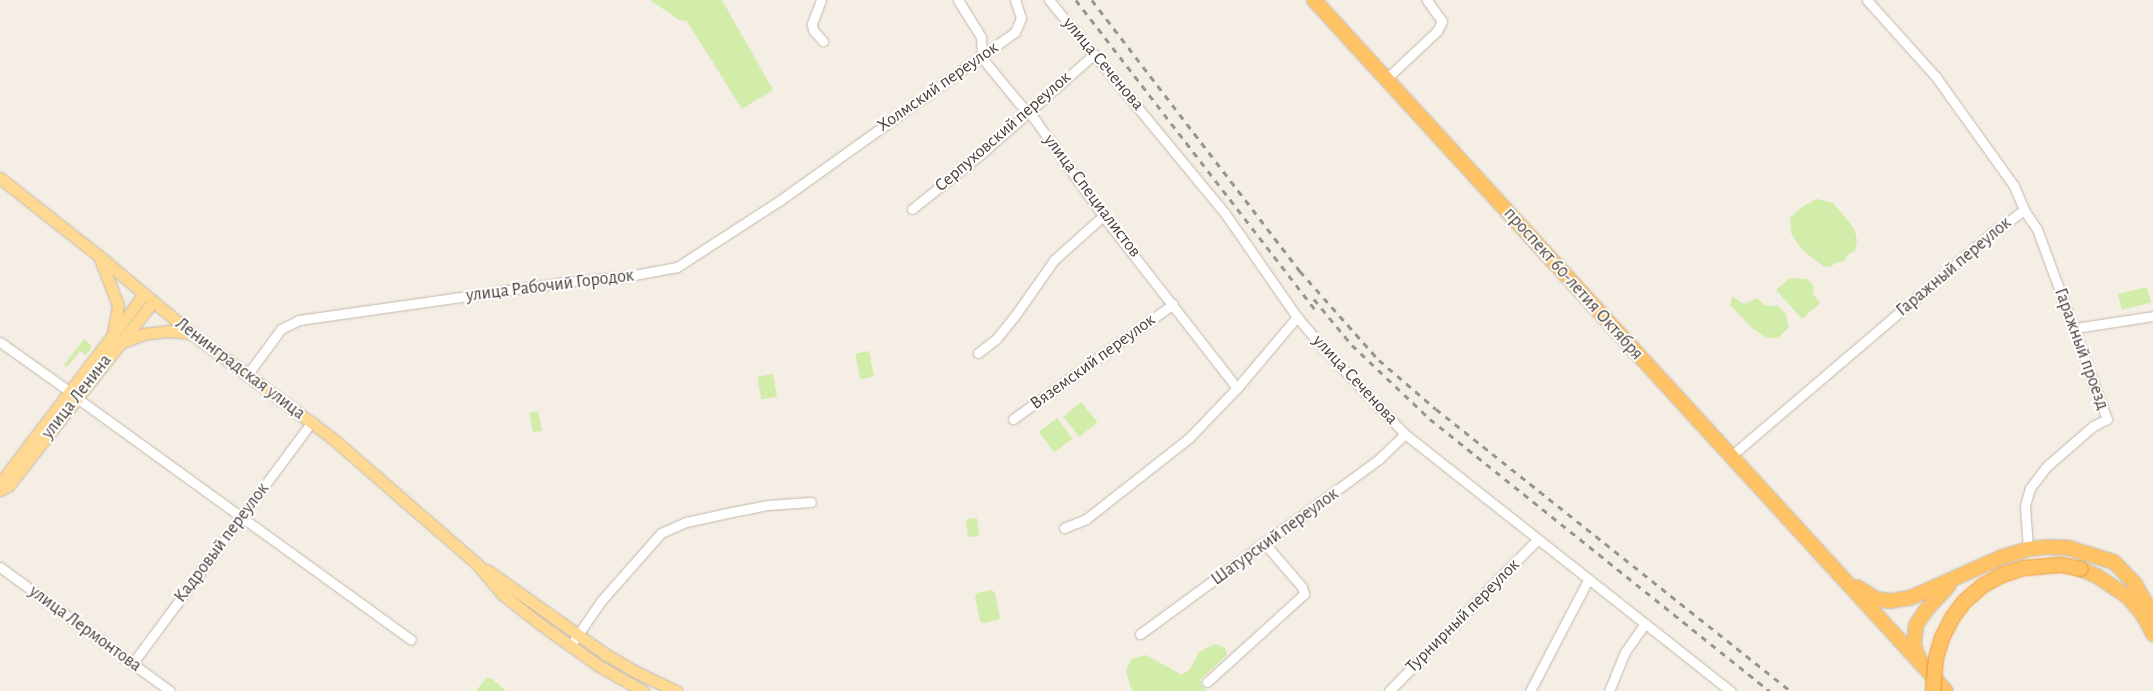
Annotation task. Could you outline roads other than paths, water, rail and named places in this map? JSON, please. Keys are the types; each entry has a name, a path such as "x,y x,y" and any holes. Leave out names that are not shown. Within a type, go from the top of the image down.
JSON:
{"highway":[{"name":"проспект 60-летия Октября","path":"1318,1 1386,79 1946,691"},
{"name":"проспект 60-летия Октября","path":"1833,568 1876,598 1890,601 1910,598 2002,557 2028,549 2046,547 2069,548 2114,562 2135,584 2153,616"},
{"path":"1933,691 1936,658 1942,638 1952,618 1982,586 2002,575 2024,568 2062,565 2081,569 2097,576 2127,596 2142,613 2153,634"},
{"path":"1925,668 1919,660 1914,645 1916,625 1939,594 1956,579"}],"main road":[{"name":"Ленинградская улица","path":"0,178 99,256 191,333 332,438 477,564"},
{"path":"99,256 118,305 115,341 143,334 168,331 191,333"},
{"name":"улица Ленина","path":"0,483 73,395 148,298"},
{"name":"улица Ленина","path":"0,490 8,486 73,395"},
{"path":"2114,562 2135,577 2153,602"},
{"path":"477,564 510,584 577,636 634,672 676,691"},
{"path":"477,564 502,594 570,646 643,691"}],"street":[{"path":"821,0 812,24 813,30 823,40"},
{"path":"958,0 981,36 982,58"},
{"name":"Холмский переулок","path":"844,154 982,58 1015,32 1020,24 1021,13 1015,0"},
{"name":"улица Сеченова","path":"1049,0 1224,212 1297,317 1324,349 1405,434 1537,540 1731,691"},
{"path":"1386,79 1433,37 1440,26 1442,21 1427,0"},
{"name":"Гаражный переулок","path":"1730,456 1986,237 2024,210 2014,186 1936,77 1867,0"},
{"name":"Серпуховский переулок","path":"912,209 980,156 1028,111 1094,54"},
{"name":"улица Специалистов","path":"982,58 1018,102 1028,111 1104,216 1237,388"},
{"name":"улица Рабочий Городок","path":"248,375 281,329 298,320 566,282 629,276 678,267 779,201 844,154"},
{"name":"Гаражный проезд","path":"2024,210 2037,228 2075,328 2106,419 2093,426 2046,467 2030,488 2025,506 2028,549"},
{"path":"978,354 996,339 1014,317 1054,260 1104,216"},
{"name":"Вяземский переулок","path":"1013,419 1173,304"},
{"path":"2075,328 2153,316"},
{"path":"1064,528 1086,519 1161,462 1189,438 1237,388 1297,317"},
{"path":"0,342 411,640"},
{"name":"Кадровый переулок","path":"132,664 312,422"},
{"name":"Шатурский переулок","path":"1140,634 1379,459 1405,434"},
{"path":"570,646 601,601 661,533 686,522 732,512 768,505 811,502"},
{"name":"Турнирный переулок","path":"1389,691 1537,540"},
{"path":"1207,682 1304,594 1302,587 1265,544"},
{"name":"улица Лермонтова","path":"0,567 170,691"},
{"path":"1530,691 1571,608 1588,580"},
{"path":"1610,691 1625,652 1645,623"}],"railway":[{"path":"1076,0 1316,311"},
{"path":"1092,0 1300,271 1379,360 1436,409 1790,691"},
{"path":"1314,299 1352,345 1430,419 1769,691"}]}
